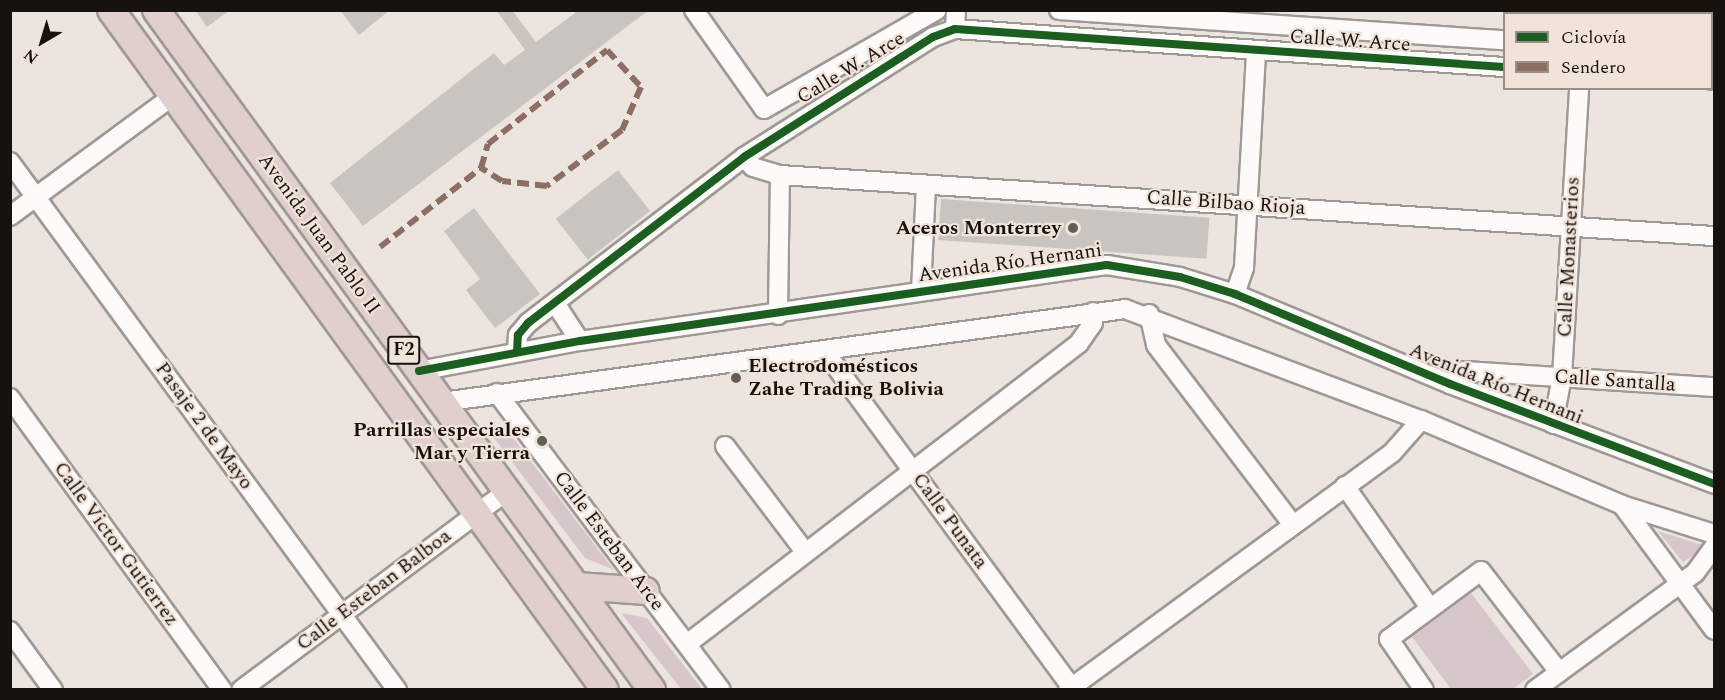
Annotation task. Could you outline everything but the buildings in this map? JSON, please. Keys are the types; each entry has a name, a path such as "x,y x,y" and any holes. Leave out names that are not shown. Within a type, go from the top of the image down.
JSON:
{"highway":[{"name":"Avenida Juan Pablo II","path":"111,10 605,690"},
{"name":"Avenida Juan Pablo II","path":"156,10 652,690"},
{"path":"577,586 646,591"}],"street":[{"name":"Calle W. Arce","path":"694,10 764,109 937,10"},
{"name":"Calle W. Arce","path":"1059,10 1503,40"},
{"name":"Calle W. Arce","path":"517,352 518,335 555,303 744,157 956,20 1256,51 1503,67"},
{"path":"1235,294 1244,268 1256,51"},
{"name":"Calle Monasterios","path":"1552,424 1562,377 1579,90"},
{"path":"10,216 173,96"},
{"name":"Calle Bilbao Rioja","path":"744,157 753,167 780,175 1247,203 1571,228 1714,236"},
{"name":"Pasaje 2 de Mayo","path":"10,162 397,690"},
{"path":"778,315 780,175"},
{"path":"921,291 927,185"},
{"name":"Avenida Río Hernani","path":"419,371 580,341 778,315 921,291 1107,265 1180,277 1235,294 1450,384 1714,484"},
{"path":"555,303 580,341"},
{"path":"687,644 1079,343 1093,323 1093,312"},
{"path":"442,402 497,393 826,353 1093,312 1149,314 1421,420 1622,505 1714,534"},
{"path":"1149,314 1156,345 1293,525"},
{"name":"Calle Punata","path":"826,353 1071,688"},
{"name":"Calle Santalla","path":"1450,384 1465,371 1714,387"},
{"name":"Calle Esteban Arce","path":"497,393 721,690"},
{"name":"Calle Victor Gutierrez","path":"10,398 222,690"},
{"path":"1071,688 1404,442 1421,420"},
{"path":"725,446 806,553"},
{"path":"1345,486 1430,608"},
{"name":"Calle Esteban Balboa","path":"242,690 507,491"},
{"path":"1622,505 1714,630"},
{"path":"1537,689 1680,584 1714,547"},
{"path":"1424,690 1389,639 1482,571 1559,672"},
{"path":"10,631 53,690"}],"shaded area":[{"path":"498,426 504,426 614,570 585,558 494,438"},
{"path":"1658,531 1708,547 1683,562"},
{"path":"1471,593 1533,674 1513,689 1451,689 1412,637"},
{"path":"621,613 647,618 702,689 681,689"}],"marked path":[{"path":"380,247 481,168 488,144 607,50 641,87 622,130 547,186 502,181 481,168"}],"cycle path":[{"path":"517,352 518,335 528,323 744,157 933,37 955,29 1503,67"},
{"path":"419,371 580,341 1107,265 1180,277 1235,294 1450,384 1714,484"}],"place":[{"name":"Aceros Monterrey","path":"1073,228"},
{"name":"Electrodomésticos Zahe Trading Bolivia","path":"736,378"},
{"name":"Parrillas especiales Mar y Tierra","path":"542,441"}]}
